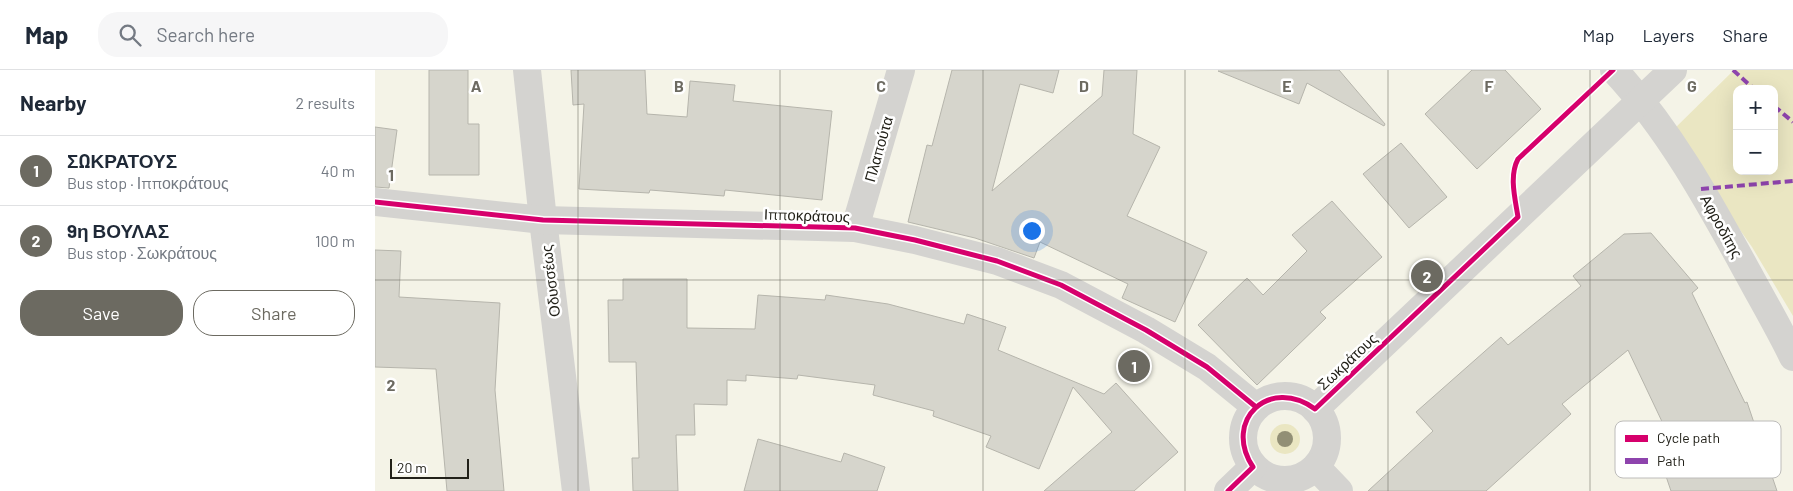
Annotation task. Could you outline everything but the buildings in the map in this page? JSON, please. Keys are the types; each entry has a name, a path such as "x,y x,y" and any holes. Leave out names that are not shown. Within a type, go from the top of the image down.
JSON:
{"street":[{"name":"Οδυσσέως","path":"527,70 576,491"},
{"name":"Πλαπούτα","path":"855,228 901,70"},
{"name":"Αφροδίτης","path":"1614,70 1641,100 1701,189 1771,312 1793,357"},
{"name":"Σωκράτους","path":"1315,409 1673,70"},
{"name":"Ιπποκράτους","path":"375,202 543,220 855,228 915,240 997,261 1061,285 1146,330 1207,367 1256,407"},
{"name":"Σωκράτους","path":"1256,407 1267,400 1279,396 1305,401 1315,409 1324,422 1327,438 1326,449 1316,467"},
{"path":"1256,407 1248,418 1243,430 1246,456 1253,467 1262,474 1285,481 1307,475 1316,467 1339,491"},
{"path":"1228,491 1253,467"}],"shaded area":[{"path":"1734,70 1793,70 1793,316 1752,247 1671,132"},
{"path":"1285,424 1296,428 1300,439 1296,450 1285,454 1274,450 1270,439 1274,428"}],"marked path":[{"path":"1733,70 1750,85"},
{"path":"1778,109 1793,122"},
{"path":"1701,189 1793,181"}],"cycle path":[{"path":"1228,491 1253,467 1245,450 1243,433 1247,419 1256,408 1267,400 1282,398 1298,400 1315,409 1518,217 1513,180 1518,159 1613,70"},
{"path":"375,202 543,220 855,228 915,240 997,261 1061,285 1146,330 1207,367 1256,407"}],"place":[{"name":"9η ΒΟΥΛΑΣ","path":"1427,276"},
{"name":"ΣΩΚΡΑΤΟΥΣ","path":"1134,366"}]}
